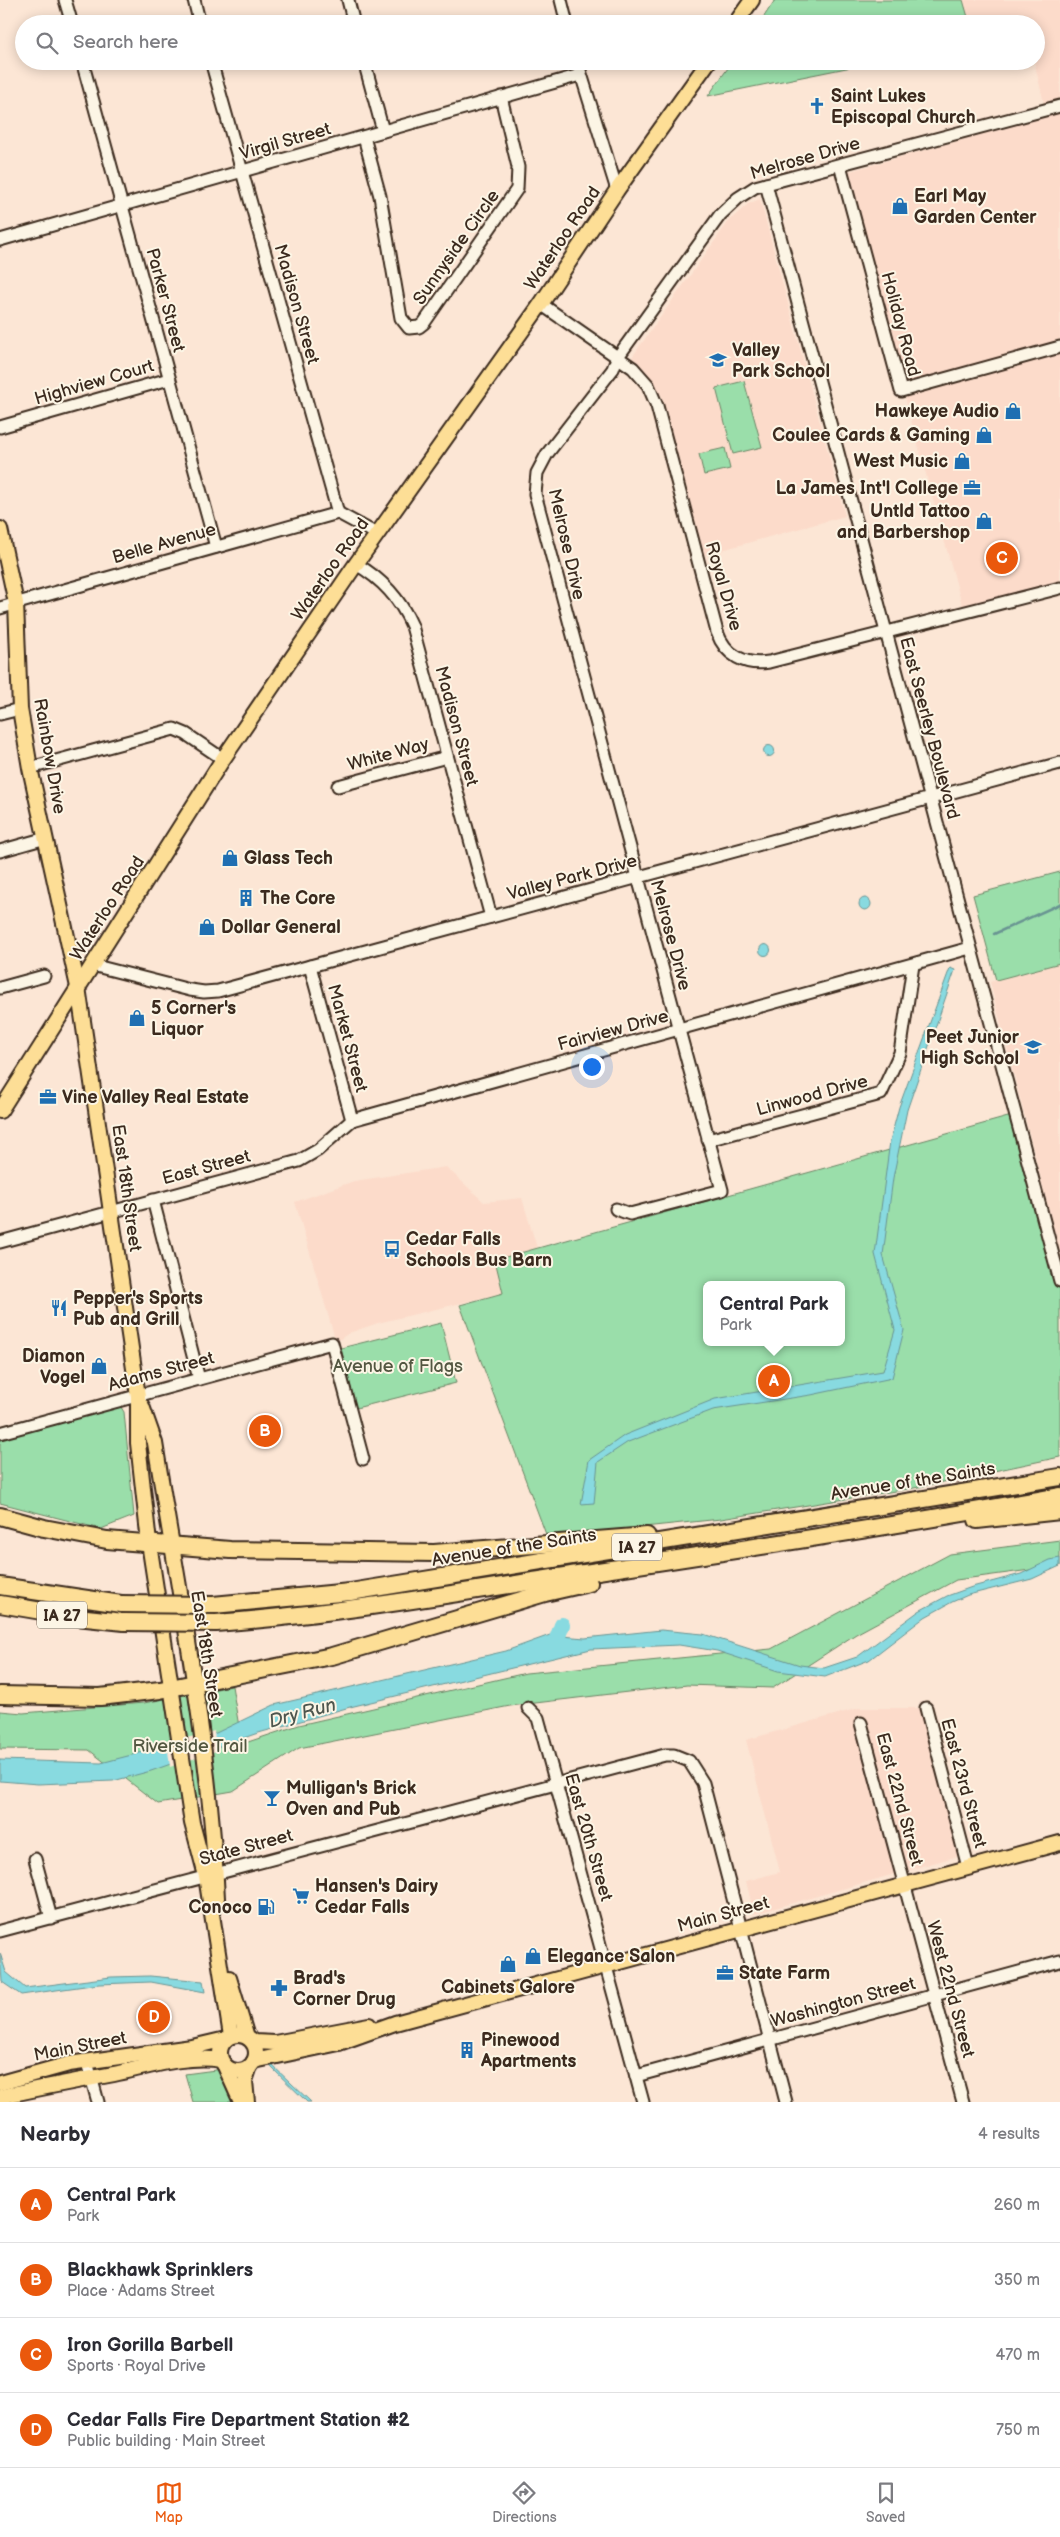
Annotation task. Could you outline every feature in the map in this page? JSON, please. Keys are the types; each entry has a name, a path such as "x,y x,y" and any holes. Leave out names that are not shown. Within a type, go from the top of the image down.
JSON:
{"highway":[{"path":"918,1500 997,1480 1060,1468"},
{"name":"Avenue of the Saints","path":"0,1586 121,1604 213,1605 350,1592 1060,1477"},
{"name":"Avenue of the Saints","path":"0,1604 77,1617 124,1622 216,1623 314,1614 713,1555 890,1527 1060,1496"},
{"path":"890,1527 1060,1511"},
{"path":"0,1516 78,1535 238,1551 434,1553 729,1531"},
{"path":"0,1695 100,1697 171,1687 332,1656 546,1593 645,1573 713,1555"}],"main road":[{"path":"742,15 752,0"},
{"name":"Waterloo Road","path":"0,1111 223,759 356,564 541,304 617,190 703,70"},
{"name":"Rainbow Drive","path":"0,529 16,603 20,709 30,768 78,986"},
{"name":"East 18th Street","path":"78,986 138,1396 138,1444 149,1542 176,1725 192,1823 211,1875 230,1984 248,2038"},
{"name":"East 18th Street","path":"138,1396 155,1443 193,1682 206,1780 211,1875 228,2037"},
{"name":"Main Street","path":"252,2064 340,2042 395,2023 1060,1842"},
{"name":"Main Street","path":"248,2038 255,2042 275,2043 330,2031 395,2023"},
{"path":"241,2102 222,2062 220,2048 228,2037 248,2038 256,2049 245,2081 247,2102"},
{"name":"Main Street","path":"0,2083 46,2069 192,2048 228,2037"},
{"name":"Main Street","path":"0,2097 166,2063 209,2058 222,2062"},
{"path":"222,2062 228,2068 239,2071 252,2064"}],"street":[{"path":"65,0 69,15"},
{"path":"194,0 198,15"},
{"path":"348,0 352,15"},
{"path":"561,0 565,15"},
{"name":"Parker Street","path":"84,70 216,547"},
{"name":"Madison Street","path":"213,70 338,513"},
{"path":"366,70 383,131"},
{"path":"579,70 617,190"},
{"name":"Virgil Street","path":"0,240 580,75"},
{"name":"Sunnyside Circle","path":"364,136 380,196 401,318 406,326 419,327 430,315 517,189 518,167 501,98"},
{"name":"Melrose Drive","path":"616,1209 630,1214 722,1190 534,494 538,473 547,454 613,369 617,358 720,215 738,198 755,187 1060,106"},
{"name":"Holiday Road","path":"840,165 902,391 1060,347"},
{"name":"East Seerley Boulevard","path":"766,184 1060,1281"},
{"name":"Royal Drive","path":"541,304 633,368 653,395 717,632 729,653 744,662 761,664 1060,588"},
{"name":"Highview Court","path":"0,427 170,379"},
{"path":"338,513 378,534"},
{"name":"Belle Avenue","path":"0,608 338,513"},
{"name":"Madison Street","path":"356,564 381,580 399,601 412,626 491,917"},
{"path":"0,714 20,709"},
{"path":"30,768 174,729 186,734 223,759"},
{"name":"White Way","path":"338,786 447,756"},
{"name":"Valley Park Drive","path":"92,965 204,992 218,991 1060,763"},
{"path":"0,851 46,838"},
{"name":"Fairview Drive","path":"352,1120 970,948"},
{"name":"Linwood Drive","path":"708,1140 881,1094 900,1053 913,965"},
{"name":"Market Street","path":"310,966 352,1120"},
{"path":"0,988 44,976"},
{"name":"East Street","path":"0,1242 299,1161 318,1150 352,1120"},
{"path":"153,1200 199,1379"},
{"name":"Adams Street","path":"0,1433 332,1343 363,1459"},
{"name":"East 20th Street","path":"528,1708 538,1718 642,2102"},
{"name":"East 23rd Street","path":"926,1708 968,1867"},
{"name":"East 22nd Street","path":"861,1723 906,1884"},
{"name":"State Street","path":"0,1931 665,1755 674,1755 689,1762 698,1774 740,1929"},
{"path":"35,1860 50,1918"},
{"name":"West 22nd Street","path":"906,1884 963,2102"},
{"path":"740,1929 786,2102"},
{"name":"Washington Street","path":"636,2076 1060,1961"},
{"path":"87,2062 98,2102"}],"shaded area":[{"path":"963,0 1060,0 1060,588 964,612 843,173 1047,116 1036,70 1045,70 1045,15 967,15"},
{"path":"760,199 845,516 704,555 662,397 632,357 729,221 748,204"},
{"name":"Peet Junior High School","path":"1060,963 1060,1253 990,982"},
{"path":"446,1167 484,1202 522,1198 537,1248 496,1260 503,1293 378,1323 349,1333 336,1342 295,1202 354,1181"},
{"path":"859,1708 926,1708 965,1854 754,1914 746,1881 780,1872 746,1740"}],"green space":[{"path":"775,0 963,0 967,15 765,15"},
{"path":"727,70 837,70 708,96"},
{"path":"744,381 762,447 733,454 716,388"},
{"path":"725,448 730,469 704,475 699,454"},
{"path":"1060,872 1060,963 996,980 973,895"},
{"path":"1015,1115 1060,1281 1060,1457 914,1488 721,1519 547,1537 460,1305 503,1293 495,1260"},
{"name":"Avenue of Flags","path":"441,1323 456,1383 356,1408 341,1348"},
{"path":"117,1401 124,1412 134,1516 101,1529 0,1503 0,1433"},
{"name":"Riverside Trail","path":"1060,1540 1060,1566 956,1580 856,1634 773,1688 687,1685 510,1706 299,1748 233,1791 158,1804 89,1750 0,1749 0,1711 23,1713 144,1703 232,1686 242,1744 299,1725 526,1673 771,1649 950,1554"},
{"path":"223,2069 232,2102 193,2102 185,2074"}],"water":[{"path":"767,746 771,746 774,751 773,755 767,756 764,753 764,749"},
{"path":"863,898 867,898 871,904 867,910 863,910 859,906 859,902"},
{"path":"765,944 771,950 765,956 759,950"},
{"path":"950,968 955,970 907,1110 893,1178 883,1255 904,1330 892,1378 811,1395 713,1410 628,1442 598,1462 594,1503 581,1504 589,1460 625,1435 715,1399 883,1371 895,1330 875,1254 890,1141 899,1107"},
{"path":"1060,1558 1060,1566 1032,1579 968,1595 952,1602 925,1617 869,1660 825,1677 778,1671 717,1651 679,1645 591,1649 350,1707 255,1734 151,1771 113,1781 38,1784 0,1781 0,1760 101,1763 216,1733 274,1705 506,1651 550,1635 585,1638 661,1630 703,1634 800,1665 824,1668 857,1657 919,1611 947,1596 972,1587 1021,1574 1050,1560"},
{"path":"0,1953 6,1972 25,1988 111,1977 150,1976 203,1981 205,1992 151,1982 99,1984 21,1995 2,1982"},
{"path":"272,2065 311,2102 307,2102 270,2066"}],"pier":[{"path":"214,1731 216,1751 170,1767 167,1743"}],"waterway":[{"path":"994,934 1060,904"},
{"name":"Dry Run","path":"544,1650 555,1644 562,1625"}],"place":[{"name":"Saint Lukes Episcopal Church","path":"817,106"},
{"name":"Earl May Garden Center","path":"900,206"},
{"name":"Valley Park School","path":"718,360"},
{"name":"Hawkeye Audio","path":"1013,411"},
{"name":"Coulee Cards & Gaming","path":"984,435"},
{"name":"West Music","path":"962,461"},
{"name":"La James Int'l College","path":"972,488"},
{"name":"Untld Tattoo and Barbershop","path":"984,521"},
{"name":"Iron Gorilla Barbell","path":"1002,558"},
{"name":"Glass Tech","path":"230,858"},
{"name":"The Core","path":"246,898"},
{"name":"Dollar General","path":"207,927"},
{"name":"5 Corner's Liquor","path":"137,1018"},
{"name":"Peet Junior High School","path":"1033,1047"},
{"name":"Vine Valley Real Estate","path":"48,1097"},
{"name":"Cedar Falls Schools Bus Barn","path":"392,1249"},
{"name":"Pepper's Sports Pub and Grill","path":"59,1308"},
{"name":"Diamon Vogel","path":"99,1366"},
{"name":"Central Park","path":"774,1381"},
{"name":"Blackhawk Sprinklers","path":"265,1431"},
{"name":"Mulligan's Brick Oven and Pub","path":"272,1798"},
{"name":"Hansen's Dairy Cedar Falls","path":"301,1896"},
{"name":"Conoco","path":"266,1907"},
{"name":"Elegance Salon","path":"533,1956"},
{"name":"Cabinets Galore","path":"508,1964"},
{"name":"State Farm","path":"725,1973"},
{"name":"Brad's Corner Drug","path":"279,1988"},
{"name":"Cedar Falls Fire Department Station #2","path":"154,2017"},
{"name":"Pinewood Apartments","path":"467,2050"}]}
